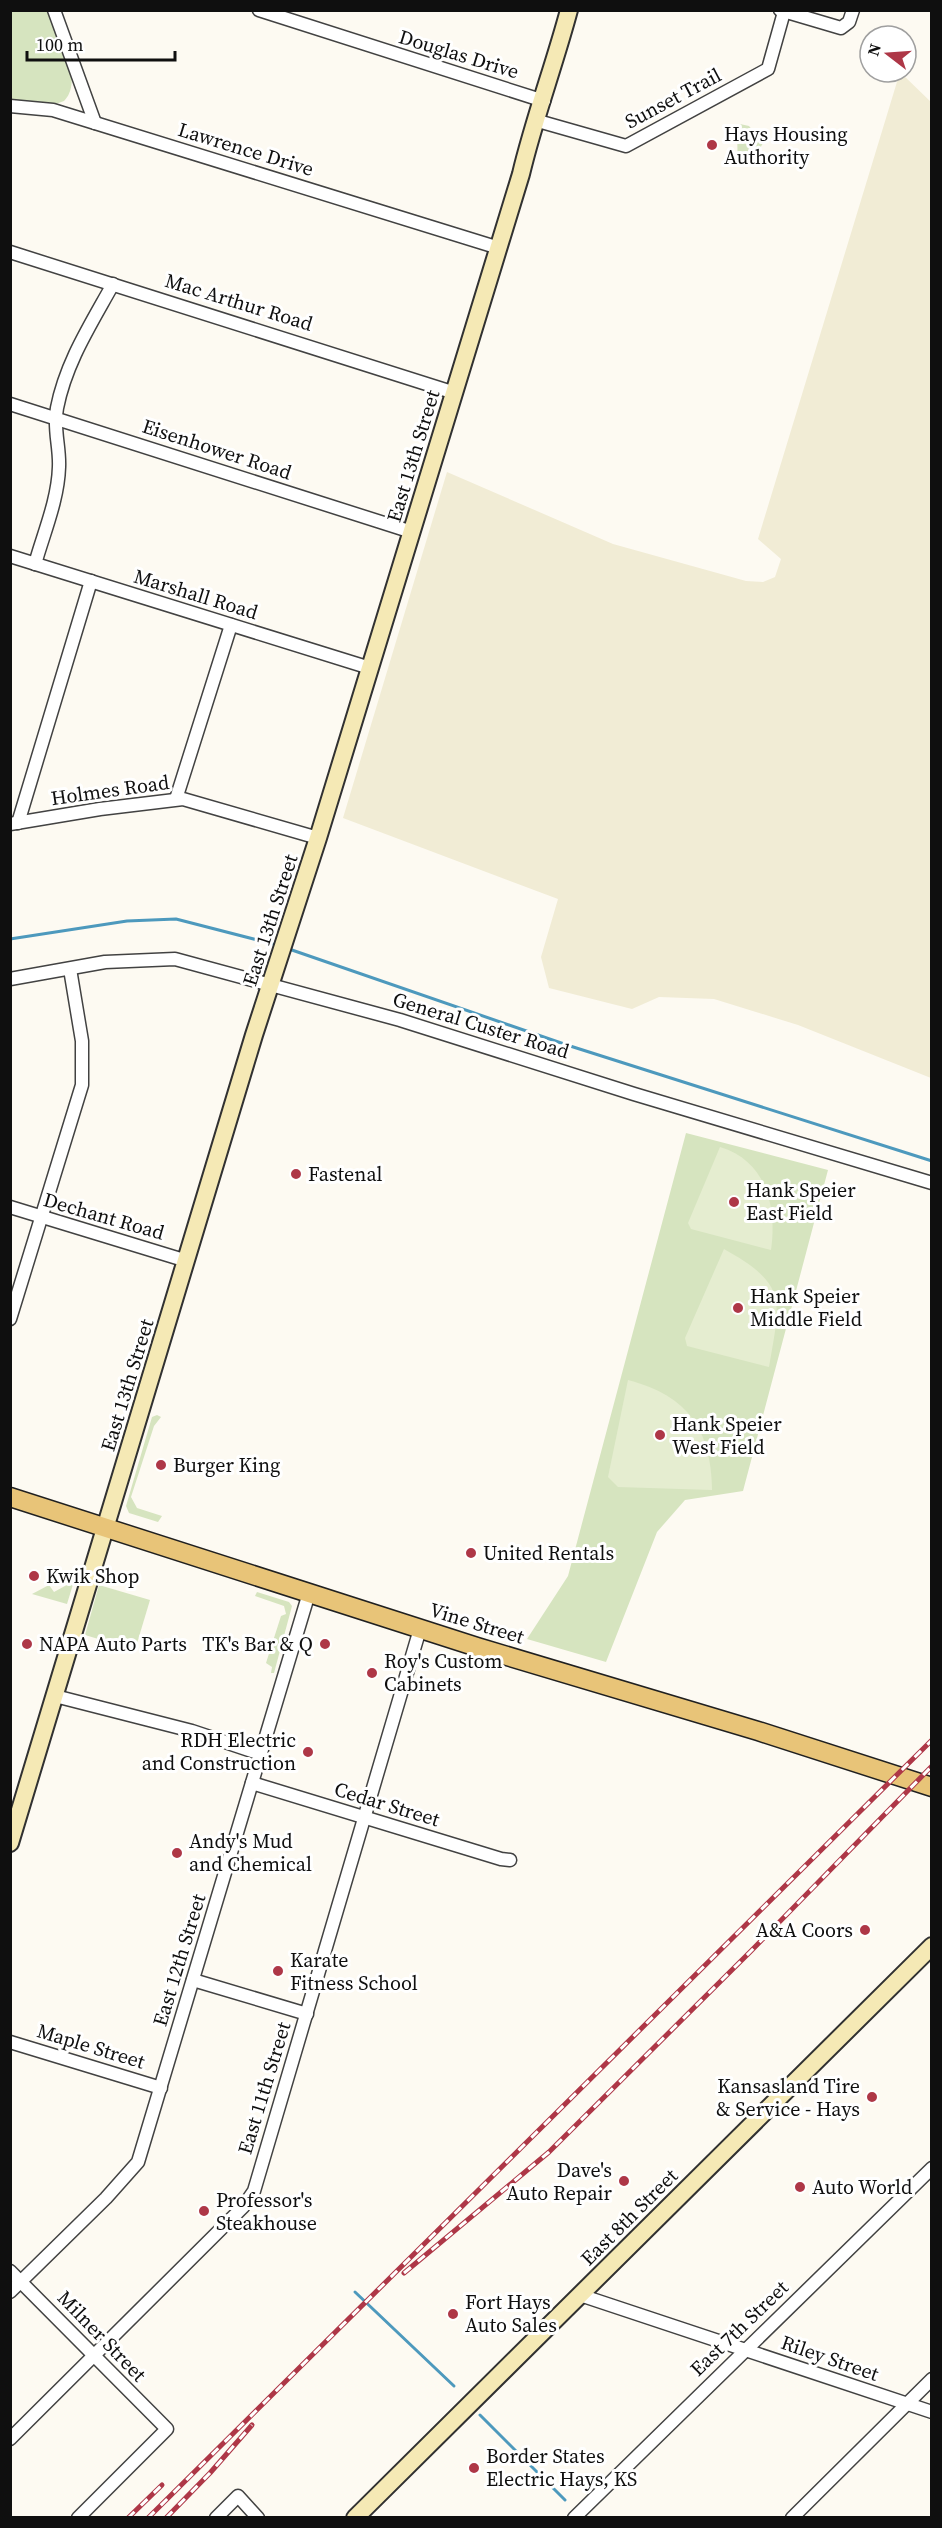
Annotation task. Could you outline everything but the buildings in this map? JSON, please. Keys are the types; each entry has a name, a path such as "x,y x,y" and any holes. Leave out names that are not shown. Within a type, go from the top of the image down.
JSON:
{"main road":[{"name":"Vine Street","path":"10,1497 420,1629 758,1731 932,1787"}],"street":[{"path":"54,10 96,123"},
{"name":"Douglas Drive","path":"259,10 544,101"},
{"name":"East 13th Street","path":"10,1843 271,984 499,248 530,137 538,121 569,10"},
{"path":"782,11 841,28 849,22 853,10"},
{"name":"Sunset Trail","path":"538,121 626,146 768,69 782,11"},
{"name":"Lawrence Drive","path":"10,106 41,107 499,248"},
{"name":"Mac Arthur Road","path":"10,252 454,393"},
{"path":"35,564 58,487 60,464 56,418 63,385 74,355 113,284"},
{"name":"Eisenhower Road","path":"10,404 412,532"},
{"name":"Marshall Road","path":"10,556 370,668"},
{"path":"14,824 90,581"},
{"path":"176,799 231,625"},
{"name":"Holmes Road","path":"14,824 176,799 318,838"},
{"name":"General Custer Road","path":"10,979 105,962 175,959 400,1020 781,1139 932,1183"},
{"path":"10,1319 82,1085 82,1041 69,969"},
{"name":"Dechant Road","path":"10,1207 187,1260"},
{"name":"East 12th Street","path":"10,2292 106,2198 138,2162 309,1593"},
{"name":"East 11th Street","path":"10,2439 243,2207 254,2191 420,1629"},
{"path":"55,1696 192,1731 261,1754"},
{"name":"Cedar Street","path":"252,1783 510,1860"},
{"name":"East 8th Street","path":"355,2517 932,1946"},
{"path":"193,1980 306,2014"},
{"name":"Maple Street","path":"10,2042 161,2088"},
{"name":"East 7th Street","path":"574,2517 932,2168"},
{"name":"Milner Street","path":"10,2271 166,2429 78,2517"},
{"name":"Riley Street","path":"580,2295 932,2412"},
{"path":"792,2517 932,2379"},
{"path":"216,2517 238,2496 258,2517"}],"shaded area":[{"path":"896,84 912,84 932,103 931,1078 798,1025 714,999 659,997 632,1009 549,988 541,957 558,899 343,818 447,472 613,544 746,581 763,582 775,577 781,559 758,539"}],"green space":[{"path":"10,11 54,11 66,44 71,70 70,93 64,101 53,105 11,106"},
{"path":"740,124 749,126 763,143 759,150 741,164 738,162 736,126"},
{"path":"686,1133 828,1170 743,1491 685,1500 657,1532 606,1662 527,1639 568,1576"},
{"name":"Hank Speier East Field","path":"720,1147 749,1163 765,1188 772,1218 771,1250 691,1229 688,1223"},
{"name":"Hank Speier Middle Field","path":"724,1249 760,1273 770,1285 775,1297 776,1326 769,1367 687,1346 685,1338"},
{"name":"Hank Speier West Field","path":"628,1380 666,1395 692,1418 707,1449 712,1490 618,1487 608,1477"},
{"path":"157,1415 161,1417 154,1426 131,1497 137,1508 162,1516 158,1522 129,1513 126,1506 152,1417"},
{"path":"74,1581 67,1604 32,1594 49,1585 54,1592"},
{"path":"99,1585 150,1600 135,1650 85,1635"},
{"path":"257,1592 289,1602 292,1606 274,1673 271,1673 272,1667 266,1663 281,1616 286,1614 284,1606 255,1596"}],"waterway":[{"path":"10,939 127,921 176,919 277,945"},
{"path":"289,949 567,1045 932,1161"},
{"path":"355,2292 454,2386"},
{"path":"480,2415 565,2500"}],"railway":[{"path":"148,2518 932,1740"},
{"path":"404,2273 549,2152 751,1951 932,1766"},
{"path":"166,2518 252,2425"},
{"path":"128,2518 162,2485"}],"place":[{"name":"Hays Housing Authority","path":"712,145"},
{"name":"Fastenal","path":"296,1174"},
{"name":"Hank Speier East Field","path":"734,1202"},
{"name":"Hank Speier Middle Field","path":"738,1308"},
{"name":"Hank Speier West Field","path":"660,1435"},
{"name":"Burger King","path":"161,1465"},
{"name":"United Rentals","path":"471,1553"},
{"name":"Kwik Shop","path":"34,1576"},
{"name":"NAPA Auto Parts","path":"27,1644"},
{"name":"TK's Bar & Q","path":"325,1644"},
{"name":"Roy's Custom Cabinets","path":"372,1673"},
{"name":"RDH Electric and Construction","path":"308,1752"},
{"name":"Andy's Mud and Chemical","path":"177,1853"},
{"name":"A&A Coors","path":"865,1930"},
{"name":"Karate Fitness School","path":"278,1971"},
{"name":"Kansasland Tire & Service - Hays","path":"872,2097"},
{"name":"Dave's Auto Repair","path":"624,2181"},
{"name":"Auto World","path":"800,2187"},
{"name":"Professor's Steakhouse","path":"204,2211"},
{"name":"Fort Hays Auto Sales","path":"453,2314"},
{"name":"Border States Electric Hays, KS","path":"474,2468"}]}
